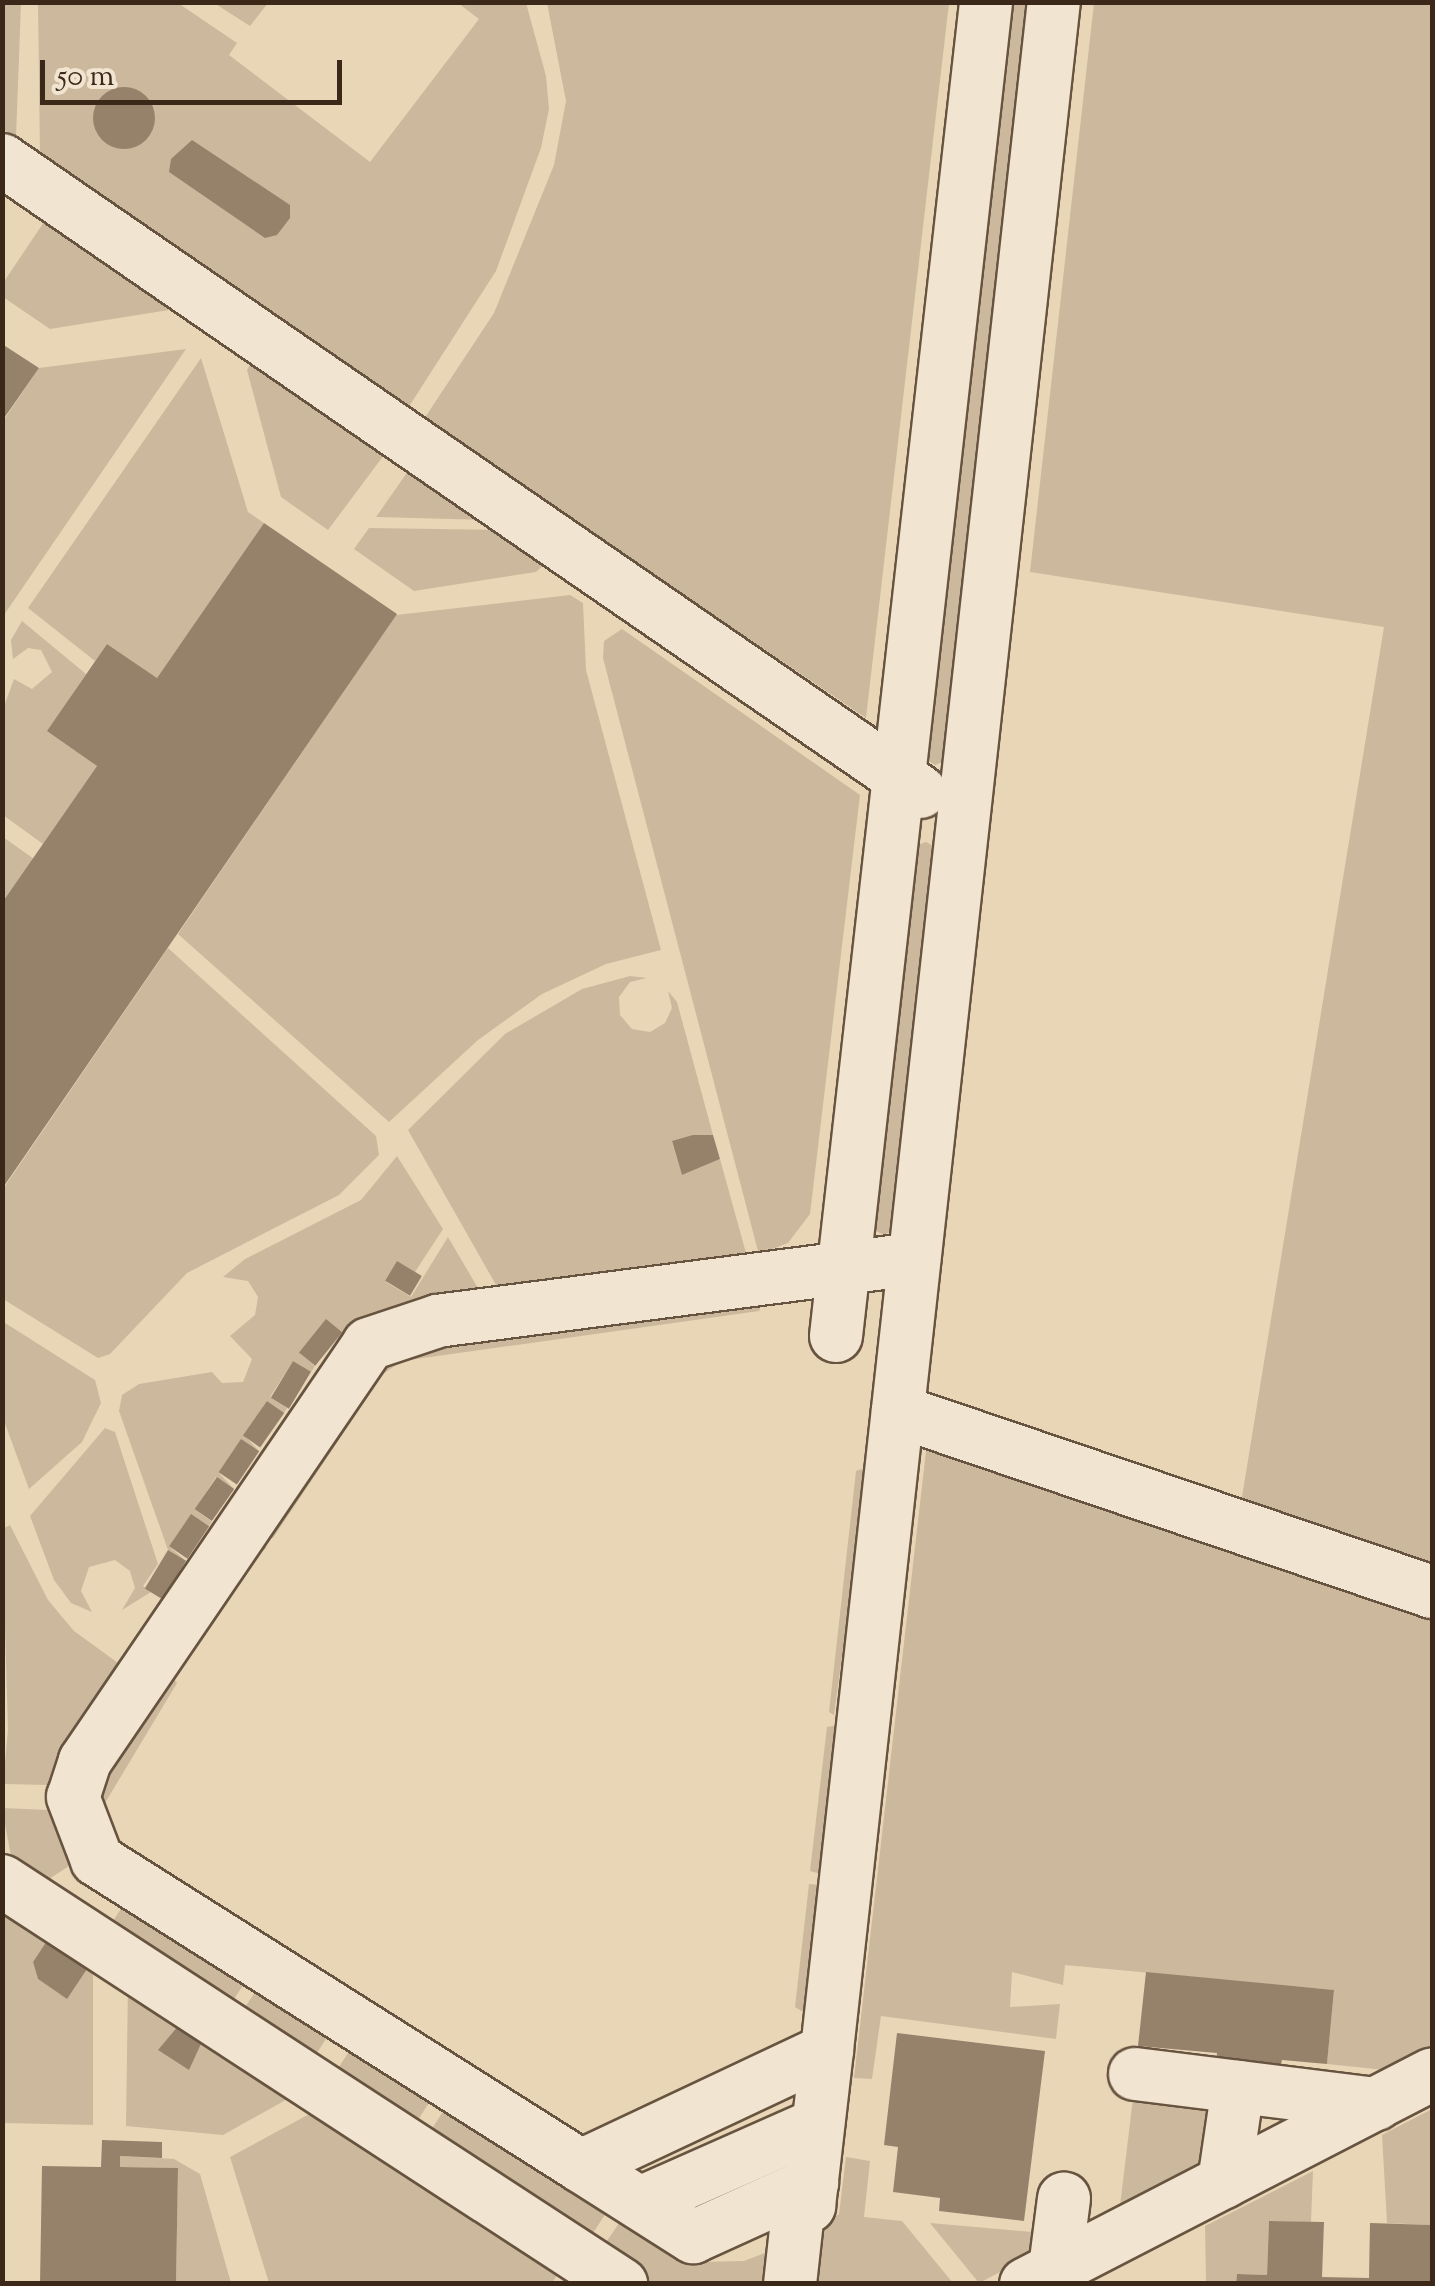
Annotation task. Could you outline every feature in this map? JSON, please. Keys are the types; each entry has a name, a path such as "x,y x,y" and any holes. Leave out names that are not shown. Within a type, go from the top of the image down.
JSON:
{"lane":[{"path":"914,1259 836,1336 986,2"},
{"path":"790,2284 798,2212 810,2206 1054,2"},
{"path":"2,160 963,821"},
{"path":"812,2183 693,2237 98,1860 73,1797 85,1760 369,1344 413,1325 914,1259"},
{"path":"898,1411 1432,1592"},
{"path":"6,1879 622,2284"},
{"path":"580,2166 827,2050"},
{"path":"1135,2074 1238,2086 1358,2125"},
{"path":"1040,2276 1224,2182 1358,2125 1432,2074"},
{"path":"1224,2182 1238,2086"},
{"path":"640,2203 818,2124"},
{"path":"1040,2276 1064,2199"}],"shaded area":[{"path":"3,3 21,3 16,137 3,129"},
{"path":"38,3 178,3 237,43 229,55 370,162 479,19 458,3 526,3 546,76 549,109 541,148 496,271 408,408 40,154"},
{"path":"214,3 268,3 250,26"},
{"path":"547,3 949,3 866,718 424,419 494,313 554,165 566,101"},
{"path":"1009,3 1027,3 945,761 935,765 926,759"},
{"path":"1094,3 1432,3 1432,1568 1241,1503 1384,627 1030,572"},
{"path":"44,222 175,309 50,329 3,297 3,283"},
{"path":"186,349 3,618 3,421 39,368"},
{"path":"201,358 248,512 264,523 157,678 107,644 95,661 28,608"},
{"path":"252,361 387,451 328,530 281,497 247,370"},
{"path":"411,467 489,520 376,517"},
{"path":"369,528 505,530 549,560 536,572 414,591 354,549"},
{"path":"570,595 583,603 586,670 661,950 606,964 542,994 478,1040 389,1122 178,934 396,615"},
{"path":"22,621 86,674 48,731 97,766 43,844 3,815 2,712 14,679 32,689 52,672 41,650 28,648 13,659 11,640"},
{"path":"622,629 860,795 810,1214 788,1243 772,1249 758,1251 603,658 604,641"},
{"path":"3,837 34,859 3,904"},
{"path":"926,842 935,847 893,1230 884,1235 874,1230 917,845"},
{"path":"168,948 376,1136 379,1155 339,1195 187,1273 110,1354 98,1358 3,1299 3,1189"},
{"path":"630,976 647,978 630,982 619,997 620,1015 632,1029 650,1032 665,1023 672,1008 668,991 677,1002 713,1135 672,1142 682,1175 720,1159 746,1253 500,1292 408,1130 505,1034 582,989"},
{"path":"397,1156 443,1229 415,1272 397,1261 386,1282 411,1297 448,1237 482,1295 385,1311 342,1332 327,1320 299,1352 315,1366 311,1372 293,1361 270,1397 287,1408 284,1413 267,1401 244,1435 259,1451 241,1440 219,1473 234,1489 216,1477 195,1509 212,1522 209,1526 191,1515 170,1547 186,1561 168,1550 119,1411 122,1395 139,1384 212,1372 222,1383 243,1382 252,1359 230,1336 255,1315 258,1297 248,1281 223,1277 245,1259 361,1200"},
{"path":"762,1303 759,1311 402,1361 383,1374 273,1538 267,1537 396,1350"},
{"path":"2,1321 95,1380 101,1403 82,1442 29,1489 3,1418"},
{"path":"105,1428 115,1432 158,1564 143,1586 151,1592 122,1610 135,1588 130,1571 115,1560 89,1567 81,1591 92,1612 71,1603 54,1580 30,1516"},
{"path":"928,1434 1432,1612 1432,2050 1394,2071 1327,2064 1334,1990 1065,1965 1063,1985 1012,1972 1010,2007 1060,2004 1056,2039 881,2016 872,2079 854,2078"},
{"path":"856,1471 867,1471 834,1715 829,1712"},
{"path":"10,1525 48,1600 74,1631 118,1663 48,1785 3,1784 8,1730 2,1529"},
{"path":"263,1543 267,1548 155,1638 151,1634"},
{"path":"173,1678 177,1683 102,1808 104,1775"},
{"path":"827,1727 839,1729 823,1872 817,1873 810,1871"},
{"path":"2,1808 49,1810 75,1862 40,1885 11,1856"},
{"path":"809,1884 822,1885 803,2012 795,2007"},
{"path":"2,1901 52,1933 33,1962 38,1979 66,1998 93,1960 93,2125 3,2123"},
{"path":"126,1901 247,1979 228,2008 107,1930"},
{"path":"128,1983 184,2019 159,2050 189,2069 206,2033 291,2097 223,2135 126,2126"},
{"path":"259,1986 330,2032 311,2062 240,2015"},
{"path":"352,2047 432,2099 413,2128 333,2076"},
{"path":"1133,2098 1223,2107 1215,2155 1120,2206"},
{"path":"446,2107 607,2212 587,2242 426,2137"},
{"path":"1432,2109 1432,2225 1387,2223 1382,2135"},
{"path":"313,2112 563,2266 552,2283 269,2283 230,2157"},
{"path":"120,2156 174,2159 200,2174 231,2283 176,2283 178,2168 120,2167"},
{"path":"846,2157 870,2161 864,2217 902,2221 953,2283 810,2284 816,2230 839,2214"},
{"path":"1313,2171 1311,2222 1269,2221 1267,2275 1237,2274 1236,2283 1206,2283 1205,2226"},
{"path":"621,2220 699,2262 744,2261 780,2247 776,2284 652,2283 601,2250"},
{"path":"930,2223 1032,2232 1029,2257 979,2283"}],"building":[{"path":"124,87 146,96 155,118 146,140 124,149 102,140 93,118 102,96"},
{"path":"192,140 290,205 290,218 277,235 265,238 169,172 171,159"},
{"path":"2,344 39,368 2,421"},
{"path":"264,523 397,614 2,1189 2,903 97,766 47,731 107,644 157,678"},
{"path":"713,1135 720,1159 682,1175 672,1141"},
{"path":"397,1261 422,1276 410,1296 385,1281"},
{"path":"326,1319 342,1332 315,1366 299,1352"},
{"path":"293,1361 311,1372 289,1409 271,1398"},
{"path":"267,1401 284,1413 260,1447 243,1435"},
{"path":"241,1439 259,1451 237,1484 219,1472"},
{"path":"217,1477 234,1489 212,1521 195,1509"},
{"path":"191,1514 209,1526 187,1559 169,1546"},
{"path":"168,1550 186,1561 163,1599 145,1589"},
{"path":"52,1933 93,1960 67,1999 38,1979 33,1962"},
{"path":"1146,1972 1334,1990 1327,2064 1282,2060 1280,2069 1216,2062 1217,2053 1138,2046"},
{"path":"184,2019 206,2033 189,2070 158,2050"},
{"path":"897,2033 1045,2051 1024,2221 939,2211 940,2198 893,2192 898,2147 884,2145"},
{"path":"102,2140 162,2142 162,2158 120,2156 120,2167 178,2168 176,2284 40,2284 42,2166 101,2167"},
{"path":"1269,2221 1324,2222 1322,2277 1369,2278 1370,2223 1432,2225 1432,2284 1236,2284 1237,2274 1267,2275"}]}
